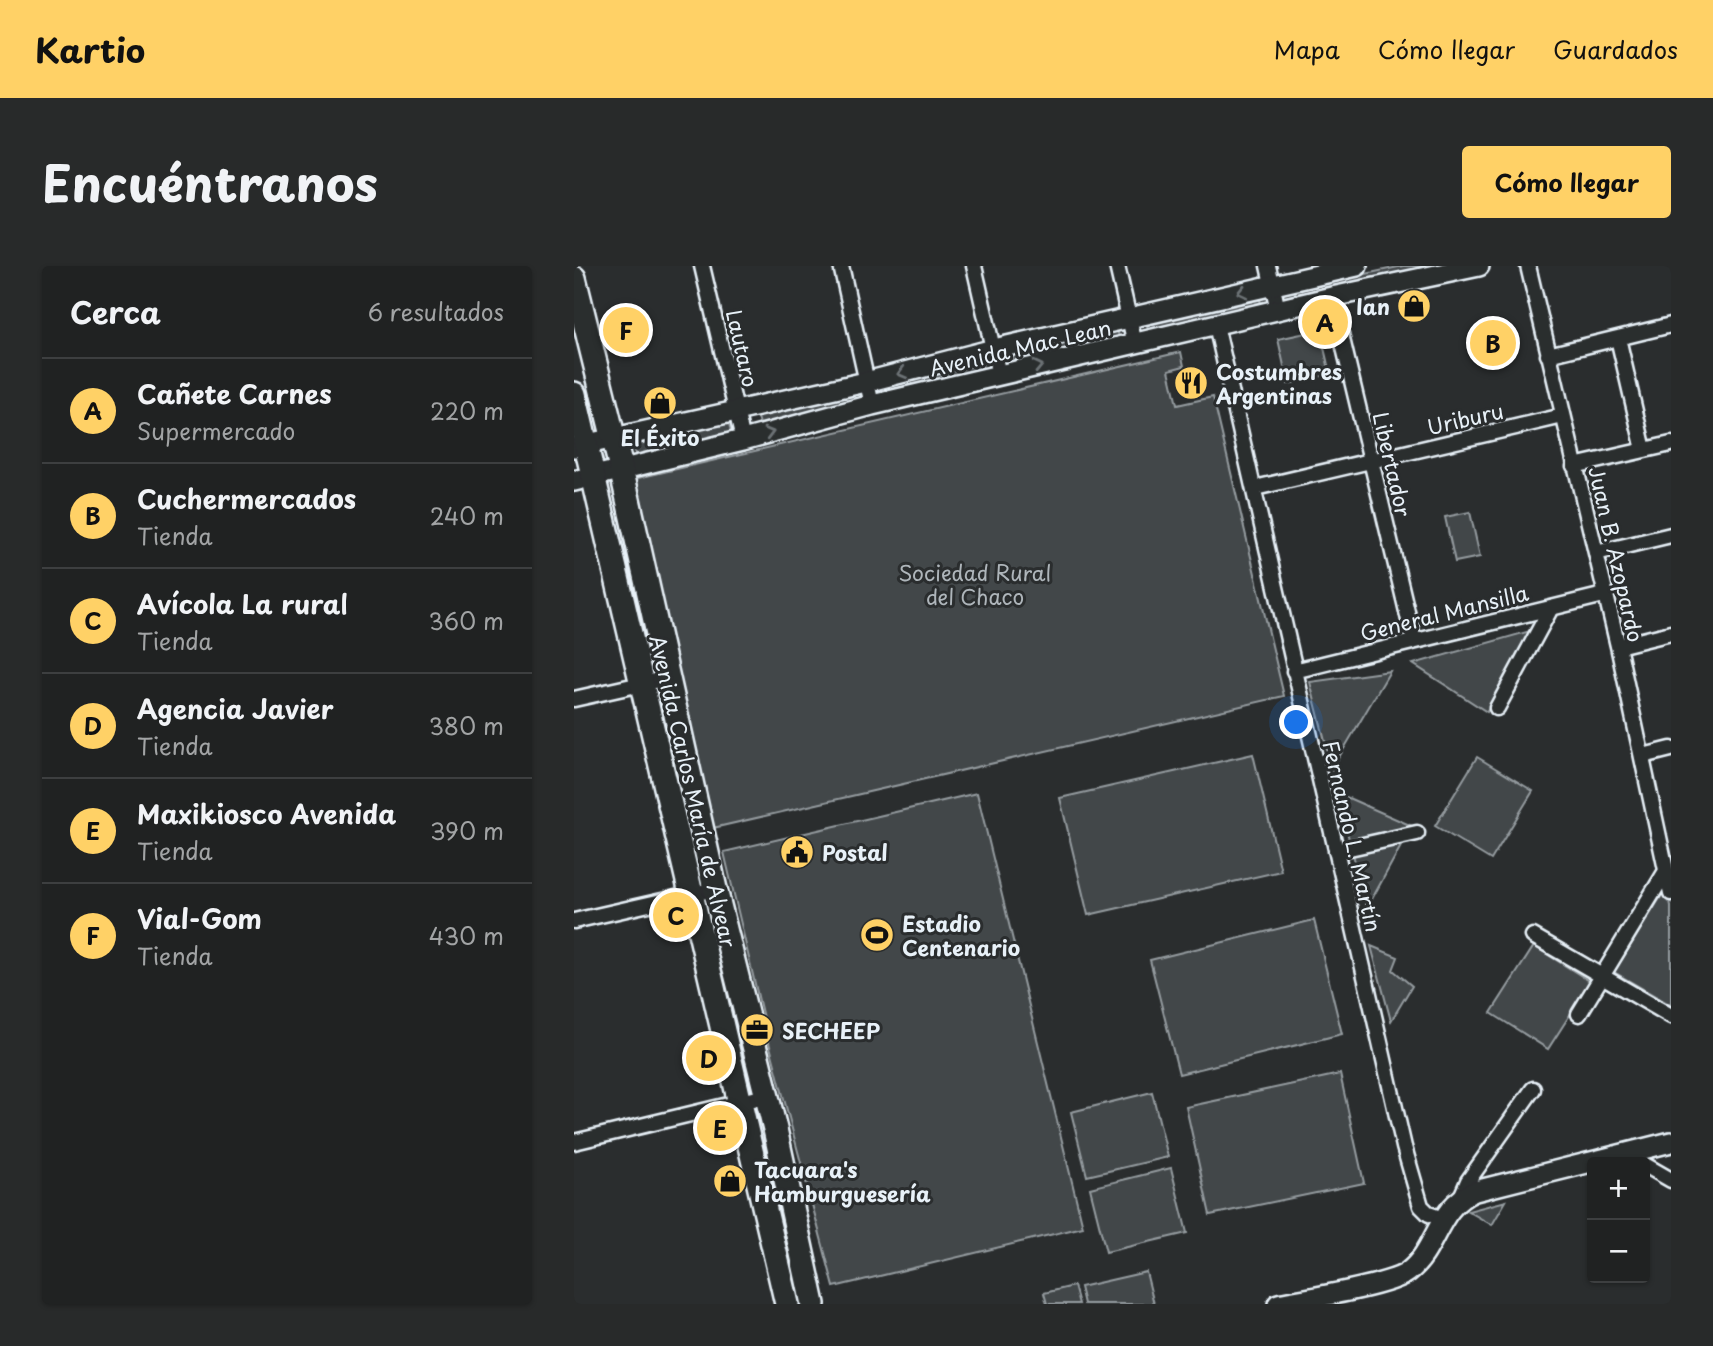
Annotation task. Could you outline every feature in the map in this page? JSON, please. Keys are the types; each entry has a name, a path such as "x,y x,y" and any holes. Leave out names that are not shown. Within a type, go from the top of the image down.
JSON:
{"main road":[{"name":"Avenida Mac Lean","path":"593,443 866,382 1129,317 1270,276 1357,266"},
{"name":"Avenida Mac Lean","path":"599,474 743,440 872,405 1479,266"},
{"name":"Avenida Carlos María de Alvear","path":"574,278 593,443"},
{"name":"Avenida Carlos María de Alvear","path":"574,335 599,474 654,681 753,1099 809,1304"},
{"name":"Avenida Carlos María de Alvear","path":"574,394 593,443"},
{"name":"Avenida Carlos María de Alvear","path":"753,1099 787,1304"},
{"path":"1645,1157 1671,1142"},
{"path":"1278,1304 1352,1297 1398,1278 1417,1263 1450,1207 1461,1197 1475,1191 1587,1170"}],"street":[{"name":"Lautaro","path":"702,266 743,440"},
{"path":"841,266 872,405"},
{"path":"974,266 999,376"},
{"path":"1117,266 1135,344"},
{"name":"Juan B. Azopardo","path":"1528,266 1604,595 1666,841 1666,871 1671,892"},
{"path":"1270,276 1278,310"},
{"name":"Libertador","path":"1332,298 1414,641"},
{"name":"Fernando L. Martín","path":"1216,325 1404,1147 1421,1206 1429,1214 1443,1219"},
{"path":"1548,355 1671,325"},
{"path":"1618,338 1644,450"},
{"name":"Uriburu","path":"1255,488 1563,416"},
{"path":"1574,467 1671,444"},
{"path":"1595,553 1671,535"},
{"name":"General Mansilla","path":"1294,671 1604,595"},
{"path":"1497,708 1551,608"},
{"path":"1618,646 1671,633"},
{"path":"574,699 654,681"},
{"path":"1643,756 1671,749"},
{"path":"1336,851 1417,833"},
{"path":"1579,1014 1666,871"},
{"path":"574,921 703,891"},
{"path":"1533,936 1671,1016"},
{"path":"1461,1197 1468,1181 1533,1088"},
{"path":"574,1142 753,1099"},
{"path":"1650,1166 1671,1180"}],"green space":[{"path":"1403,266 1452,266 1296,299 1295,289"},
{"path":"1259,296 1262,307 1149,334 1146,322"},
{"path":"1117,329 1120,341 1015,366 1012,354"},
{"path":"1320,330 1330,374 1288,384 1278,339"},
{"name":"Sociedad Rural del Chaco","path":"1181,352 1184,366 1169,370 1177,405 1213,397 1284,696 713,828 633,487 638,478"},
{"path":"981,361 984,373 889,395 886,383"},
{"path":"852,391 855,403 760,425 757,413"},
{"path":"728,420 731,432 636,455 633,442"},
{"path":"1470,512 1480,557 1455,562 1445,517"},
{"path":"1530,631 1487,712 1413,664"},
{"path":"1390,671 1332,769 1310,682"},
{"path":"1253,754 1281,871 1088,915 1060,798"},
{"path":"1477,757 1533,791 1491,860 1435,826"},
{"path":"977,793 1083,1227 834,1287 767,1035 724,852"},
{"path":"1337,793 1412,826 1367,908"},
{"path":"1667,887 1671,906 1671,1005 1614,972"},
{"path":"1314,920 1342,1034 1179,1074 1150,960"},
{"path":"1371,946 1398,957 1393,970 1412,986 1391,1021"},
{"path":"1534,946 1591,982 1548,1049 1491,1013"},
{"path":"1340,1074 1364,1183 1210,1215 1186,1107"},
{"path":"1152,1092 1168,1157 1087,1176 1071,1112"},
{"path":"1171,1168 1187,1233 1106,1252 1090,1188"},
{"path":"1506,1201 1492,1225 1468,1211"},
{"path":"1146,1272 1154,1304 1084,1304 1080,1287"},
{"path":"1074,1286 1079,1304 1047,1304 1044,1293"}],"place":[{"name":"Ian","path":"1414,306"},
{"name":"Cañete Carnes","path":"1325,322"},
{"name":"Vial-Gom","path":"626,330"},
{"name":"Cuchermercados","path":"1493,343"},
{"name":"Costumbres Argentinas","path":"1191,383"},
{"name":"El Éxito","path":"660,403"},
{"name":"Postal","path":"797,852"},
{"name":"Avícola La rural","path":"676,915"},
{"name":"Estadio Centenario","path":"877,935"},
{"name":"SECHEEP","path":"757,1030"},
{"name":"Agencia Javier","path":"709,1058"},
{"name":"Maxikiosco Avenida","path":"720,1128"},
{"name":"Tacuara's Hamburguesería","path":"730,1181"}]}
